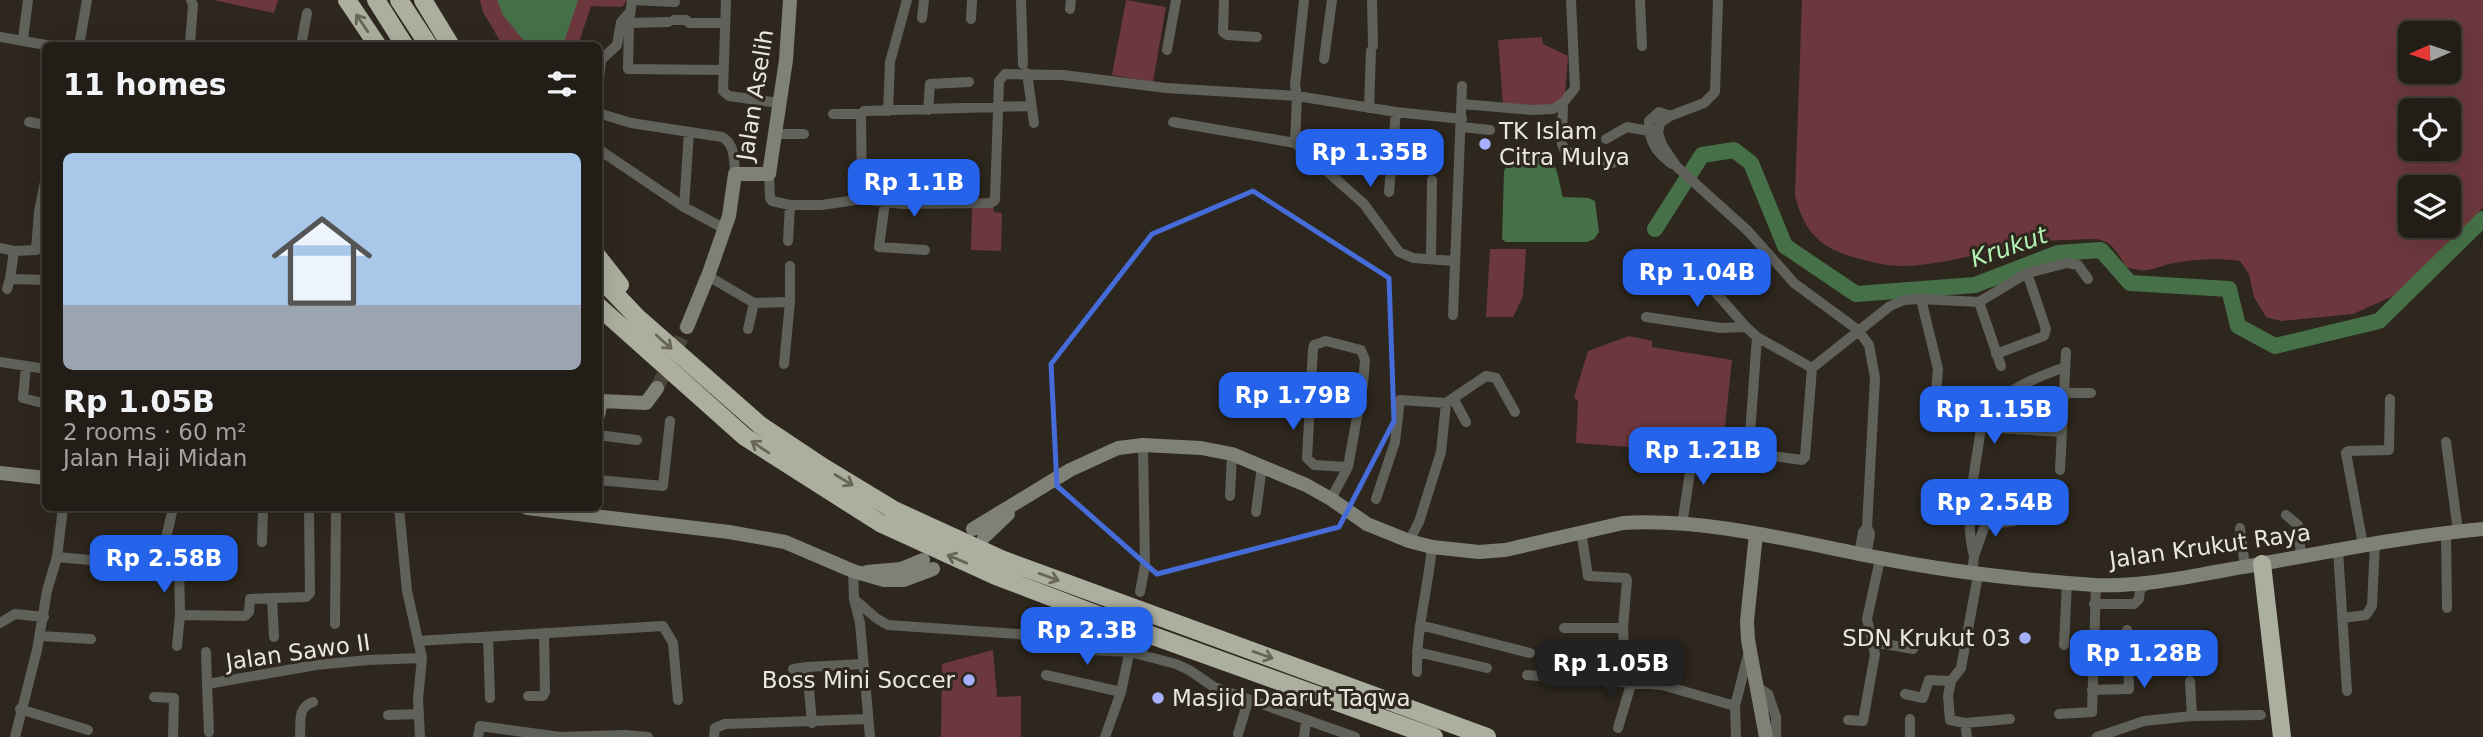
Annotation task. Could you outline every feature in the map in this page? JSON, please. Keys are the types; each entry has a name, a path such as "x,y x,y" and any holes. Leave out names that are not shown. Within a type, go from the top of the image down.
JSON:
{"highway":[{"path":"347,0 375,42"},
{"path":"376,0 402,42"},
{"path":"399,0 426,42"},
{"path":"423,0 449,42"},
{"path":"602,262 620,285 637,317"},
{"path":"602,280 637,317 760,425 822,467 894,510 1026,568 1487,737"},
{"path":"602,310 746,437 880,523 996,576 1434,737"},
{"path":"2251,564 2272,737"},
{"path":"2251,564 2282,737"},
{"path":"1347,705 1407,737"}],"street":[{"path":"23,39 28,0"},
{"path":"80,42 87,0"},
{"path":"190,42 193,5 191,0"},
{"path":"675,2 632,0 628,69 723,69"},
{"path":"726,0 722,88 729,96 779,103"},
{"name":"Jalan Aselih","path":"687,327 725,229 732,203 735,174 769,174 787,53 790,0"},
{"path":"888,111 890,62 908,0"},
{"path":"922,18 923,0"},
{"path":"971,19 972,0"},
{"path":"1021,0 1025,70 1034,124"},
{"path":"1167,50 1176,0"},
{"path":"1224,0 1223,32 1227,35 1257,37"},
{"path":"1295,143 1295,85 1304,0"},
{"path":"1324,59 1332,0"},
{"path":"1369,108 1372,0"},
{"path":"1462,104 1532,110 1553,109 1563,103 1575,88 1571,0"},
{"path":"1640,0 1642,46"},
{"path":"1718,0 1716,92 1704,103 1670,116 1660,124 1658,133 1662,145 1677,167 1748,231 1794,283 1858,330 1869,345 1875,378 1867,527 1870,534 1867,625 1874,642 1875,654 1863,721 1848,720"},
{"path":"303,42 307,13"},
{"path":"602,59 617,45 621,22 629,18 725,23"},
{"path":"0,37 42,44"},
{"path":"769,174 772,201 790,205 822,205 862,199 967,204 994,201 999,81 1005,74 1025,70 1167,88 1297,96 1490,130"},
{"path":"928,110 930,84 969,82"},
{"path":"1453,315 1462,86"},
{"path":"1563,103 1562,144 1565,151 1613,163"},
{"path":"833,114 1030,106"},
{"path":"1389,192 1396,112"},
{"path":"1670,116 1659,112 1649,121 1649,137 1660,156 1677,167"},
{"path":"602,114 631,123 722,137 728,140 735,174"},
{"path":"861,114 862,199"},
{"path":"29,121 42,124"},
{"path":"1173,122 1295,143 1364,204 1399,252 1413,258 1455,261"},
{"path":"1606,139 1627,127 1649,131"},
{"path":"684,207 689,132"},
{"path":"775,134 804,134"},
{"path":"602,152 684,207 725,229"},
{"path":"1431,259 1432,180"},
{"path":"885,202 879,247 925,250"},
{"path":"788,241 790,205"},
{"path":"0,248 14,251 36,250 42,213"},
{"path":"14,251 8,284 42,280"},
{"path":"1757,337 1749,448 1758,454 1802,460 1805,457 1812,368 1897,302 1921,299 1979,302 2027,273 2074,263 2082,268 2088,279"},
{"path":"1670,264 1696,270 1757,337 1812,368"},
{"path":"784,363 790,302 790,266"},
{"path":"1996,354 2044,336 2046,329 2027,273"},
{"path":"707,277 754,303 790,302"},
{"path":"1921,299 1938,369 1934,416"},
{"path":"1979,302 2001,366"},
{"path":"748,329 754,303"},
{"path":"1646,317 1721,328 1746,327"},
{"path":"1331,499 1348,467 1365,360 1361,350 1326,341 1314,345 1313,349 1307,458 1314,465 1348,467"},
{"path":"2060,470 2066,352"},
{"path":"0,362 42,368"},
{"path":"26,366 23,398 42,403"},
{"path":"2010,719 1965,723 1950,720 1948,696 1951,681 1961,668 1975,575 1969,537 1981,427 1987,413 2006,395 2032,379 2065,367"},
{"path":"1376,499 1395,442 1400,400 1450,400 1486,376 1496,379 1514,412"},
{"path":"602,405 646,403 657,388"},
{"path":"2064,393 2091,393"},
{"path":"2342,618 2366,615 2372,606 2367,542 2358,522 2346,453 2389,450 2390,399"},
{"path":"1450,400 1466,422"},
{"path":"1409,541 1419,522 1441,452 1450,400"},
{"path":"602,480 663,486 670,421"},
{"path":"1981,427 2062,432"},
{"path":"602,436 637,440"},
{"path":"2446,442 2452,532 2447,608"},
{"path":"1140,592 1145,565 1143,445"},
{"name":"Jalan Krukut Raya","path":"979,533 1052,479 1118,449 1143,445 1201,447 1232,454 1306,485 1367,524 1409,541 1432,547 1479,552 1504,550 1623,523 1682,525 1756,534 1975,575 2096,585 2148,583 2338,550 2367,542 2483,529"},
{"path":"1230,496 1232,454"},
{"path":"1682,525 1692,459"},
{"path":"1256,512 1262,466"},
{"path":"0,473 42,478"},
{"path":"15,737 57,557 63,511"},
{"path":"172,511 166,538 179,564 180,615 177,646"},
{"path":"262,542 263,511"},
{"path":"180,615 246,615 249,612 250,599 306,597 310,593 309,511"},
{"path":"335,624 336,511"},
{"path":"399,511 407,592 422,658 418,699 420,737"},
{"path":"587,511 785,542 858,572 928,565"},
{"path":"2286,515 2298,525 2301,556"},
{"path":"1974,556 1985,525 2015,521"},
{"path":"2240,528 2251,564"},
{"path":"2483,529 2483,537"},
{"path":"1581,531 1588,576 1627,580 1623,628 1629,681 1618,728"},
{"path":"1756,534 1747,621 1766,737"},
{"path":"1417,672 1420,625 1428,589 1432,547"},
{"path":"2338,550 2347,691"},
{"path":"57,557 101,561"},
{"path":"179,564 226,566"},
{"path":"858,572 854,599 859,623 870,737"},
{"path":"2064,645 2067,582"},
{"path":"2094,604 2134,604 2139,598 2140,590 2148,583"},
{"path":"2059,715 2092,712 2096,585"},
{"path":"272,598 274,637"},
{"path":"854,599 888,625 1018,634 1088,650 1130,652 1176,664 1214,687 1248,701 1356,737"},
{"path":"0,623 15,614 44,617"},
{"path":"1420,625 1530,653"},
{"path":"418,641 663,626 673,643 678,700"},
{"path":"1564,628 1623,628"},
{"path":"2092,690 2128,689 2127,630"},
{"path":"528,696 543,696 545,692 544,633"},
{"path":"40,636 91,639"},
{"path":"488,637 491,698"},
{"path":"1105,737 1121,692 1132,640"},
{"path":"1874,642 1913,649"},
{"path":"1736,737 1735,706 1750,651"},
{"path":"206,652 207,684"},
{"path":"1417,652 1487,668"},
{"name":"Jalan Sawo II","path":"209,732 207,684 316,665 422,658"},
{"path":"793,669 863,664"},
{"path":"807,667 812,723"},
{"path":"1046,675 1121,692"},
{"path":"1527,675 1662,685 1735,706"},
{"path":"1905,694 1923,698 1929,680 1951,681"},
{"path":"2190,681 2192,716"},
{"path":"1757,687 1768,694 1776,717 1776,737"},
{"path":"154,697 174,698 173,737"},
{"path":"1238,734 1248,701"},
{"path":"300,737 301,712 303,707 313,702"},
{"path":"20,709 88,730"},
{"path":"388,715 419,713"},
{"path":"2097,737 2144,721 2192,716 2261,715"},
{"path":"714,737 715,728 721,725 868,719"},
{"path":"1910,719 1910,737"},
{"path":"782,723 782,737"},
{"path":"1304,737 1311,723"},
{"path":"1311,723 1313,737"},
{"path":"1965,723 1967,737"},
{"path":"478,737 480,726 561,737 648,737"}],"highlighted area":[{"path":"1253,191 1389,278 1394,421 1339,527 1157,574 1057,486 1051,364 1152,234"}],"shaded area":[{"path":"213,0 278,0 274,13"},
{"path":"480,0 627,0 622,7 591,6 579,42 501,42 483,12"},
{"path":"497,0 578,0 564,42 525,42 503,15"},
{"path":"1126,0 1166,7 1153,82 1112,75"},
{"path":"1802,0 2483,0 2483,207 2461,235 2461,175 2398,175 2398,238 2458,238 2393,296 2353,314 2281,321 2266,317 2254,297 2249,274 2240,261 2199,260 2140,270 2126,267 2113,248 2097,239 2048,241 1926,264 1898,266 1879,263 1841,253 1821,242 1808,227 1795,195"},
{"path":"1542,37 1543,44 1568,56 1564,109 1503,105 1498,40"},
{"path":"1539,152 1554,164 1563,197 1589,198 1595,201 1599,232 1594,239 1587,242 1506,242 1502,239 1504,171 1514,159"},
{"path":"972,206 993,206 994,212 1002,213 1001,251 971,250"},
{"path":"1490,249 1526,249 1523,296 1513,317 1486,317"},
{"path":"1629,336 1652,341 1652,347 1732,360 1722,454 1576,443 1578,401 1574,397 1588,351"},
{"name":"Boss Mini Soccer","path":"993,650 997,697 1021,696 1021,737 941,737 942,664"}],"waterway":[{"name":"Krukut","path":"1655,229 1702,155 1734,150 1751,163 1785,246 1856,294 1975,285 2058,253 2101,250 2130,283 2229,289 2238,326 2275,346 2379,321 2483,219"}],"tunnel":[{"path":"657,388 687,327"}],"place":[{"name":"TK Islam Citra Mulya","path":"1485,144"},
{"name":"SDN Krukut 03","path":"2025,638"},
{"name":"Boss Mini Soccer","path":"969,680"},
{"name":"Masjid Daarut Taqwa","path":"1158,698"}]}
